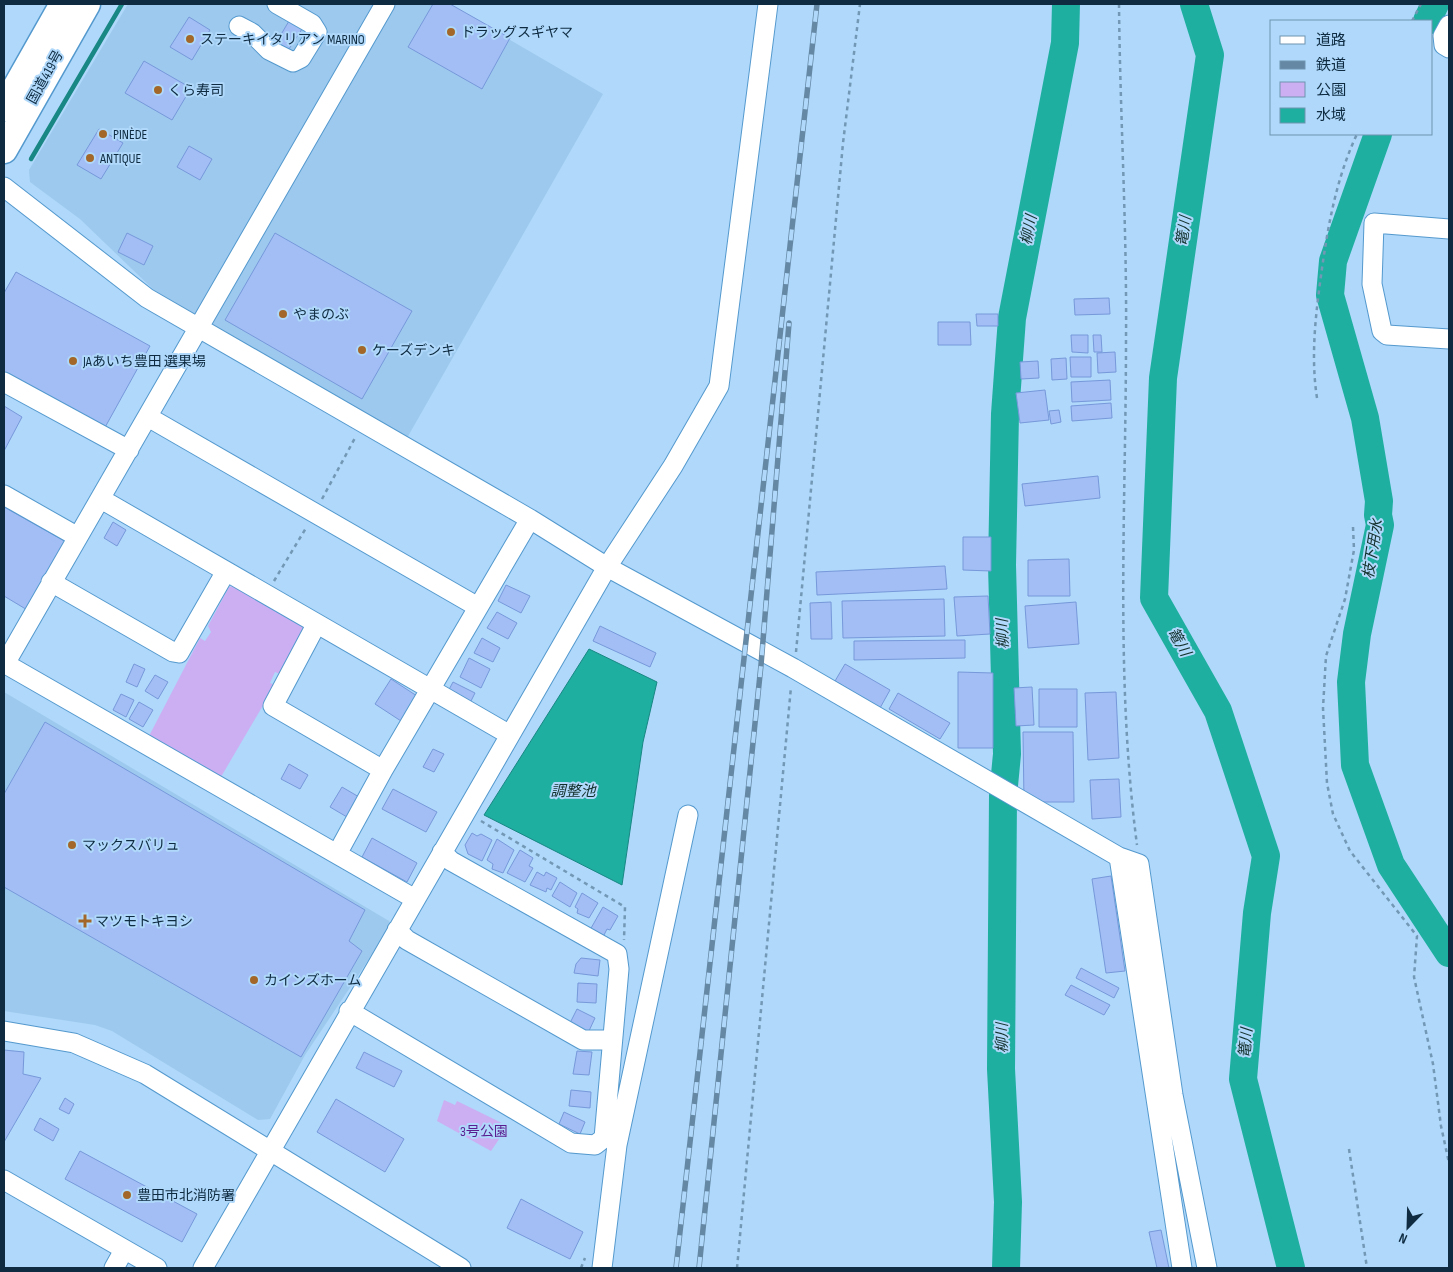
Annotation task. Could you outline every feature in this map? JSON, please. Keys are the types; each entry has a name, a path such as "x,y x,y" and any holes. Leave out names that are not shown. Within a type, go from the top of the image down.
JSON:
{"highway":[{"name":"国道419号","path":"4,108 63,4"},
{"name":"国道419号","path":"4,150 88,4"}],"street":[{"path":"240,26 252,33 269,50 293,62 301,58 317,32 312,24 277,4"},
{"path":"385,4 197,327 148,417 5,663 415,899"},
{"path":"203,1268 607,567 673,466 719,386 768,4"},
{"path":"1449,25 1443,36 1444,45 1449,48"},
{"path":"4,186 147,298 530,519 607,567 793,668 991,783 1018,801 1118,857 1139,864 1173,1095 1207,1268"},
{"path":"1449,229 1374,223 1372,284 1382,331 1387,335 1449,339"},
{"path":"4,382 128,450"},
{"path":"148,417 478,607"},
{"path":"4,496 78,537"},
{"path":"101,499 225,573 510,735"},
{"path":"337,854 383,770 530,519"},
{"path":"51,582 174,652 179,653 225,573"},
{"path":"316,625 273,706 383,770"},
{"path":"602,1268 617,1145 688,815"},
{"path":"349,1012 571,1143 595,1145 604,1138 619,969 617,954 451,860 442,852"},
{"path":"1118,857 1182,1268"},
{"path":"397,930 407,940 583,1040 612,1040"},
{"path":"4,1031 74,1043 145,1074 269,1152 461,1268"},
{"path":"4,1180 157,1268"},
{"path":"114,1268 124,1250"}],"path":[{"path":"737,1268 793,668 820,411 843,143 860,4"},
{"path":"1119,4 1126,336 1123,568 1125,738 1139,864"},
{"path":"1413,20 1421,4"},
{"path":"1317,398 1313,367 1317,308 1326,236 1335,194 1347,156 1357,135"},
{"path":"1352,527 1354,550 1345,599 1326,656 1323,708 1327,783 1333,814 1350,851 1417,936 1414,977 1433,1064 1440,1126 1449,1163"},
{"path":"476,818 626,907 623,952 617,954"},
{"path":"1349,1149 1367,1268"}],"shaded area":[{"path":"128,4 448,4 603,94 399,452 158,294 80,219 30,182 29,170"},
{"path":"4,692 389,921 391,926 305,1055 270,1119 258,1120 112,1031 95,1025 4,1011"}],"green space":[{"path":"233,586 304,624 306,633 282,675 275,672 270,683 275,685 218,782 148,738 200,638 205,641 211,632 208,626 229,587"},
{"name":"3号公園","path":"444,1100 455,1105 457,1101 508,1126 491,1151 437,1121"}],"water":[{"name":"調整池","path":"589,649 657,682 643,742 622,885 484,815"}],"building":[{"path":"433,4 450,4 510,38 482,89 408,47"},
{"name":"ステーキイタリアン MARINO","path":"189,17 210,30 192,60 170,47"},
{"path":"289,21 302,29 285,55 273,48"},
{"name":"くら寿司","path":"144,61 191,88 172,120 125,93"},
{"path":"99,129 123,143 101,179 77,165"},
{"path":"189,146 212,159 200,180 177,167"},
{"path":"127,233 153,246 144,265 118,252"},
{"path":"275,233 412,311 362,399 225,320"},
{"name":"JAあいち豊田 選果場","path":"16,272 150,346 103,431 4,376 4,293"},
{"path":"1109,298 1110,314 1075,315 1074,299"},
{"path":"976,314 998,314 998,326 977,326"},
{"path":"938,322 970,322 971,345 938,345"},
{"path":"1071,335 1088,335 1088,353 1072,352"},
{"path":"1093,335 1101,335 1102,352 1094,352"},
{"path":"1115,352 1116,372 1098,373 1097,353"},
{"path":"1070,357 1091,357 1091,377 1071,377"},
{"path":"1066,358 1067,379 1052,380 1051,359"},
{"path":"1038,361 1039,378 1021,379 1020,362"},
{"path":"1110,380 1111,400 1072,402 1071,382"},
{"path":"1045,390 1049,420 1020,423 1016,393"},
{"path":"1111,403 1112,418 1072,421 1071,406"},
{"path":"4,406 22,417 4,451"},
{"path":"1059,410 1061,422 1051,424 1049,411"},
{"path":"1098,476 1100,498 1025,506 1022,484"},
{"path":"4,507 68,543 29,611 4,596"},
{"path":"113,522 126,530 117,546 104,538"},
{"path":"963,537 991,537 991,571 963,570"},
{"path":"1069,559 1070,596 1028,596 1028,560"},
{"path":"945,566 947,589 817,595 816,572"},
{"path":"506,585 530,596 521,613 498,601"},
{"path":"988,596 990,634 957,636 954,597"},
{"path":"944,599 945,636 843,638 842,601"},
{"path":"831,602 832,639 811,639 810,603"},
{"path":"1076,602 1079,644 1028,648 1025,606"},
{"path":"497,612 517,623 508,639 487,628"},
{"path":"600,626 656,653 650,667 593,641"},
{"path":"482,638 500,648 493,662 474,653"},
{"path":"965,640 965,658 854,660 854,641"},
{"path":"469,658 490,669 481,688 460,677"},
{"path":"134,664 145,669 137,687 126,682"},
{"path":"845,664 890,690 880,708 835,681"},
{"path":"958,672 993,673 993,748 958,748"},
{"path":"155,675 168,682 158,699 145,691"},
{"path":"391,679 417,696 401,721 375,704"},
{"path":"453,682 475,693 467,709 445,697"},
{"path":"1032,687 1034,725 1016,726 1014,688"},
{"path":"1039,689 1077,689 1077,727 1039,727"},
{"path":"1116,692 1119,758 1088,760 1085,693"},
{"path":"898,693 950,723 940,739 889,709"},
{"path":"121,694 134,700 126,717 113,710"},
{"path":"139,702 153,710 143,727 129,719"},
{"path":"45,722 365,910 349,941 362,951 301,1057 4,887 4,794"},
{"path":"1023,732 1073,732 1074,802 1024,802"},
{"path":"433,749 444,754 434,772 423,767"},
{"path":"289,764 308,775 300,789 281,779"},
{"path":"1119,779 1121,817 1092,819 1090,780"},
{"path":"342,787 359,797 347,817 330,807"},
{"path":"393,789 437,812 426,832 382,809"},
{"path":"472,833 477,836 481,834 492,840 482,861 468,854 465,845"},
{"path":"372,838 417,863 407,882 362,857"},
{"path":"497,839 514,850 503,873 492,869 493,864 487,860"},
{"path":"520,850 533,858 529,866 533,868 525,882 507,873"},
{"path":"537,872 544,876 546,872 557,878 551,890 547,888 546,892 530,885"},
{"path":"1111,876 1125,971 1106,973 1092,879"},
{"path":"560,882 577,893 570,907 552,896"},
{"path":"582,893 598,903 589,918 577,913 578,909 575,907"},
{"path":"603,907 618,916 610,930 607,929 603,937 590,930"},
{"path":"581,958 600,960 598,976 574,973 576,964"},
{"path":"1081,968 1119,988 1114,998 1076,978"},
{"path":"578,983 597,984 596,1003 577,1002"},
{"path":"1071,985 1110,1005 1104,1015 1065,995"},
{"path":"577,1009 595,1018 588,1033 570,1023"},
{"path":"4,1050 24,1052 23,1074 41,1078 4,1142"},
{"path":"577,1051 592,1052 589,1075 573,1074"},
{"path":"364,1052 402,1071 394,1087 356,1068"},
{"path":"571,1090 591,1092 590,1108 569,1106"},
{"path":"65,1098 74,1104 69,1114 59,1109"},
{"path":"336,1099 404,1139 385,1172 317,1132"},
{"path":"564,1112 585,1122 580,1134 559,1124"},
{"path":"40,1118 59,1129 53,1141 34,1130"},
{"path":"80,1151 197,1214 182,1242 65,1179"},
{"path":"521,1199 583,1232 570,1259 507,1228"},
{"path":"1161,1230 1169,1268 1157,1268 1149,1232"}],"waterway":[{"path":"31,159 122,4"},
{"name":"柳川","path":"1006,1268 1008,1202 1001,1069 1003,796 1007,754 1002,565 1005,414 1012,318 1065,43 1066,4"},
{"name":"篭川","path":"1194,4 1210,55 1163,378 1154,598 1218,711 1266,856 1257,913 1243,1079 1291,1268"},
{"name":"枝下用水","path":"1427,20 1435,4"},
{"name":"枝下用水","path":"1378,135 1333,261 1330,295 1365,418 1379,501 1378,515 1380,525 1357,634 1351,682 1355,765 1391,865 1449,953"}],"railway":[{"path":"676,1268 817,4"},
{"path":"699,1268 761,665 789,323"}],"place":[{"name":"ドラッグスギヤマ","path":"451,32"},
{"name":"ステーキイタリアン MARINO","path":"190,39"},
{"name":"くら寿司","path":"158,90"},
{"name":"PINÈDE","path":"103,134"},
{"name":"ANTIQUE","path":"90,158"},
{"name":"やまのぶ","path":"283,314"},
{"name":"ケーズデンキ","path":"362,350"},
{"name":"JAあいち豊田 選果場","path":"73,361"},
{"name":"マックスバリュ","path":"72,845"},
{"name":"マツモトキヨシ","path":"85,921"},
{"name":"カインズホーム","path":"254,980"},
{"name":"豊田市北消防署","path":"127,1195"}]}
